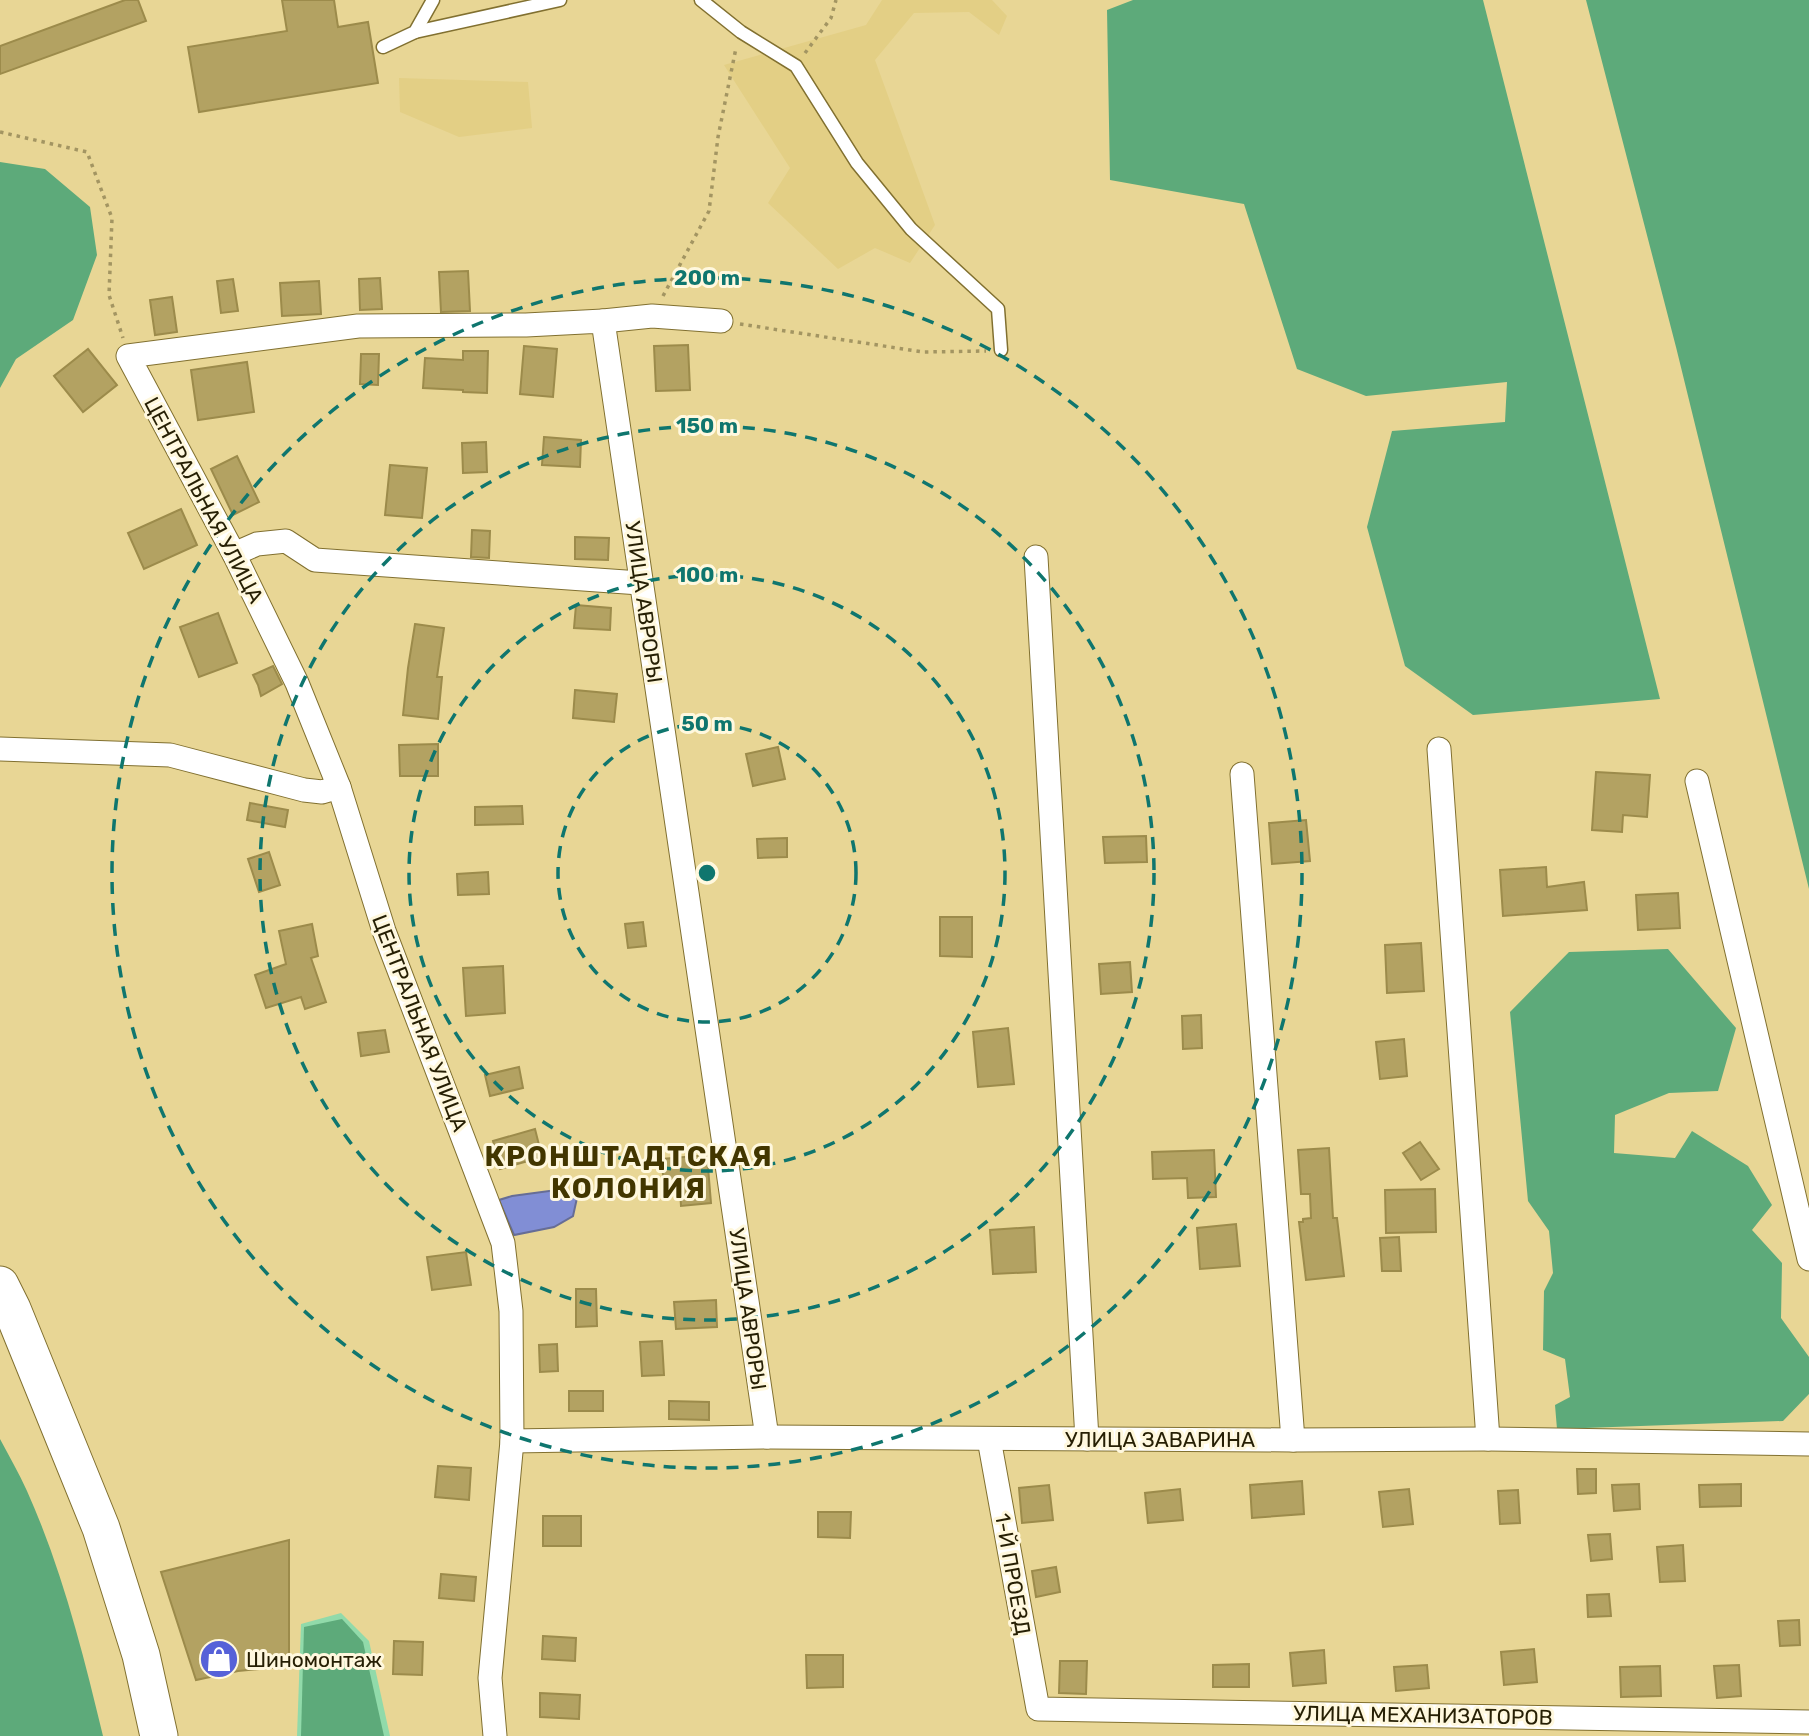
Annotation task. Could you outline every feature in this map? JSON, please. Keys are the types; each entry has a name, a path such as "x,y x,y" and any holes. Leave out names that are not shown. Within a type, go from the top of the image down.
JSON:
{"main road":[{"path":"0,1285 101,1528 141,1655 159,1736"}],"street":[{"path":"128,356 358,326 526,325 652,316 721,321"},
{"name":"УЛИЦА АВРОРЫ","path":"603,321 767,1437"},
{"name":"ЦЕНТРАЛЬНАЯ УЛИЦА","path":"128,356 234,554 298,683 339,787 384,931 503,1243 511,1311 512,1441 489,1678 495,1736"},
{"path":"234,554 257,544 286,541 315,559 640,583"},
{"path":"1036,557 1087,1439"},
{"path":"1439,749 1488,1439"},
{"path":"0,750 170,755 304,790 322,792 339,787"},
{"path":"1242,774 1293,1440"},
{"path":"1697,781 1809,1259"},
{"name":"УЛИЦА ЗАВАРИНА","path":"512,1441 767,1437 1488,1439 1809,1444"},
{"name":"1-Й ПРОЕЗД","path":"989,1439 1038,1710"},
{"name":"УЛИЦА МЕХАНИЗАТОРОВ","path":"1038,1710 1809,1722"}],"lane":[{"path":"415,32 433,0"},
{"path":"383,47 415,32 560,0"},
{"path":"701,0 741,33 796,66 857,163 911,229 998,309 1001,350"}],"path":[{"path":"796,66 831,18 836,0"},
{"path":"652,316 709,211 718,137 734,53 741,33"},
{"path":"0,132 88,152 112,218 109,295 128,356"},
{"path":"721,321 923,352 1001,350"}],"shaded area":[{"path":"882,0 992,0 1007,16 999,35 969,12 914,13 875,60 935,225 910,263 875,248 838,269 768,203 790,168 724,65 866,25"},
{"path":"399,78 528,82 532,128 459,137 400,112"}],"green space":[{"path":"1133,0 1483,0 1660,699 1473,715 1405,666 1367,527 1392,431 1505,422 1507,382 1366,396 1297,369 1244,204 1110,180 1107,10"},
{"path":"1586,0 1809,0 1809,889 1676,347"},
{"path":"0,162 45,169 90,207 97,255 73,320 16,359 0,388"},
{"path":"1668,949 1736,1028 1718,1091 1669,1093 1615,1115 1614,1153 1675,1158 1692,1131 1748,1166 1772,1205 1752,1230 1782,1263 1781,1318 1809,1357 1809,1394 1783,1421 1557,1429 1555,1405 1570,1397 1565,1359 1543,1350 1544,1291 1553,1273 1549,1231 1528,1201 1510,1012 1569,952"},
{"path":"0,1439 27,1491 51,1551 103,1736 0,1736"},
{"path":"341,1613 369,1641 390,1736 297,1736 301,1624"},
{"path":"342,1619 363,1642 384,1736 301,1736 304,1627"}],"water":[{"path":"564,1189 577,1198 573,1216 554,1227 514,1235 499,1200"}],"building":[{"path":"125,0 138,0 146,21 0,74 0,46"},
{"path":"282,0 334,0 338,27 368,22 378,83 199,112 188,47 287,31"},
{"path":"468,271 470,311 441,312 439,272"},
{"path":"380,278 382,309 360,310 359,279"},
{"path":"233,279 238,311 221,313 217,281"},
{"path":"319,281 321,314 282,316 280,283"},
{"path":"172,297 177,332 155,335 150,300"},
{"path":"688,345 690,390 656,391 654,346"},
{"path":"524,346 557,349 553,397 520,394"},
{"path":"88,349 117,385 83,412 54,376"},
{"path":"463,351 488,351 487,393 423,388 425,358 463,360"},
{"path":"361,354 379,354 378,385 360,384"},
{"path":"247,362 254,412 198,420 191,370"},
{"path":"544,437 581,440 580,467 542,465"},
{"path":"486,442 487,472 463,473 462,443"},
{"path":"237,456 259,502 233,515 211,469"},
{"path":"390,465 427,468 422,518 385,515"},
{"path":"181,509 197,545 144,569 128,533"},
{"path":"472,530 490,531 489,558 471,557"},
{"path":"575,537 609,538 608,560 575,559"},
{"path":"576,605 611,608 610,630 574,628"},
{"path":"218,613 237,663 199,677 180,627"},
{"path":"415,624 444,628 437,677 442,677 438,719 403,715"},
{"path":"273,666 282,684 261,696 253,675"},
{"path":"575,690 617,694 614,722 573,718"},
{"path":"438,744 438,776 400,776 399,745"},
{"path":"778,747 785,779 753,786 746,754"},
{"path":"1596,772 1650,775 1647,817 1623,815 1622,832 1592,830"},
{"path":"250,803 288,810 285,827 247,820"},
{"path":"522,806 523,824 475,825 475,807"},
{"path":"1306,820 1310,861 1272,864 1269,823"},
{"path":"1146,836 1147,862 1105,863 1103,837"},
{"path":"787,838 787,857 758,858 757,839"},
{"path":"269,852 280,885 259,892 248,859"},
{"path":"1546,867 1547,887 1584,882 1587,910 1503,916 1500,870"},
{"path":"488,872 489,894 458,895 457,874"},
{"path":"1678,893 1680,928 1638,930 1636,895"},
{"path":"940,917 972,917 972,957 940,956"},
{"path":"643,922 646,946 628,948 625,924"},
{"path":"312,924 318,956 311,958 326,1002 305,1009 301,997 266,1008 255,975 286,964 279,931"},
{"path":"1421,943 1424,991 1387,993 1385,945"},
{"path":"1130,962 1132,992 1101,994 1099,964"},
{"path":"503,966 505,1013 466,1016 463,968"},
{"path":"1201,1015 1202,1048 1183,1049 1182,1016"},
{"path":"1008,1028 1014,1084 978,1087 973,1032"},
{"path":"385,1030 389,1052 361,1056 358,1033"},
{"path":"1404,1039 1407,1076 1380,1079 1376,1042"},
{"path":"519,1067 523,1088 490,1096 485,1075"},
{"path":"535,1129 542,1157 500,1169 493,1141"},
{"path":"1420,1142 1439,1169 1421,1180 1403,1153"},
{"path":"1329,1148 1333,1218 1337,1218 1344,1276 1306,1280 1299,1222 1311,1218 1310,1194 1301,1194 1298,1150"},
{"path":"1214,1150 1216,1197 1188,1198 1187,1178 1153,1179 1152,1152"},
{"path":"707,1155 711,1203 681,1206 680,1191 664,1193 662,1159"},
{"path":"1435,1189 1436,1232 1386,1233 1385,1190"},
{"path":"1236,1224 1240,1266 1200,1269 1197,1228"},
{"path":"1034,1227 1036,1272 993,1274 990,1230"},
{"path":"1399,1237 1401,1271 1382,1271 1380,1238"},
{"path":"466,1252 471,1285 432,1290 427,1257"},
{"path":"576,1289 596,1289 597,1326 576,1327"},
{"path":"716,1300 717,1327 676,1329 674,1302"},
{"path":"662,1341 664,1375 642,1376 640,1342"},
{"path":"557,1344 558,1371 540,1372 539,1345"},
{"path":"569,1391 603,1391 603,1411 569,1411"},
{"path":"669,1401 709,1402 709,1420 669,1419"},
{"path":"438,1466 471,1468 469,1500 435,1497"},
{"path":"1577,1469 1596,1469 1596,1493 1578,1494"},
{"path":"1302,1481 1304,1514 1252,1518 1250,1485"},
{"path":"1639,1484 1640,1509 1614,1511 1612,1485"},
{"path":"1741,1484 1741,1506 1700,1507 1699,1485"},
{"path":"1049,1485 1053,1520 1022,1523 1019,1488"},
{"path":"1180,1489 1183,1520 1148,1523 1145,1493"},
{"path":"1409,1489 1413,1524 1383,1527 1379,1492"},
{"path":"1518,1490 1520,1523 1500,1524 1498,1491"},
{"path":"818,1512 851,1512 850,1538 818,1537"},
{"path":"543,1516 581,1516 581,1546 543,1546"},
{"path":"1610,1534 1612,1559 1591,1561 1588,1535"},
{"path":"289,1540 289,1666 238,1671 196,1680 161,1572"},
{"path":"1683,1545 1685,1581 1660,1582 1657,1547"},
{"path":"1056,1567 1060,1592 1036,1597 1032,1571"},
{"path":"441,1574 476,1577 474,1601 439,1598"},
{"path":"1609,1594 1611,1616 1588,1617 1587,1595"},
{"path":"1799,1620 1800,1645 1780,1646 1778,1621"},
{"path":"543,1636 576,1638 575,1661 542,1659"},
{"path":"394,1641 423,1642 422,1675 393,1674"},
{"path":"1534,1649 1537,1682 1504,1685 1501,1652"},
{"path":"1324,1650 1326,1683 1293,1686 1290,1653"},
{"path":"806,1655 843,1655 843,1687 807,1688"},
{"path":"1060,1661 1087,1661 1086,1694 1059,1693"},
{"path":"1249,1664 1249,1687 1213,1687 1213,1665"},
{"path":"1427,1665 1429,1688 1396,1691 1394,1667"},
{"path":"1739,1665 1741,1696 1717,1698 1714,1666"},
{"path":"1660,1666 1661,1696 1621,1697 1620,1667"},
{"path":"540,1693 580,1695 579,1719 540,1717"}],"place":[{"name":"Шиномонтаж","path":"219,1659"}],"district":[{"name":"КРОНШТАДТСКАЯ КОЛОНИЯ","path":"629,1172"}]}
